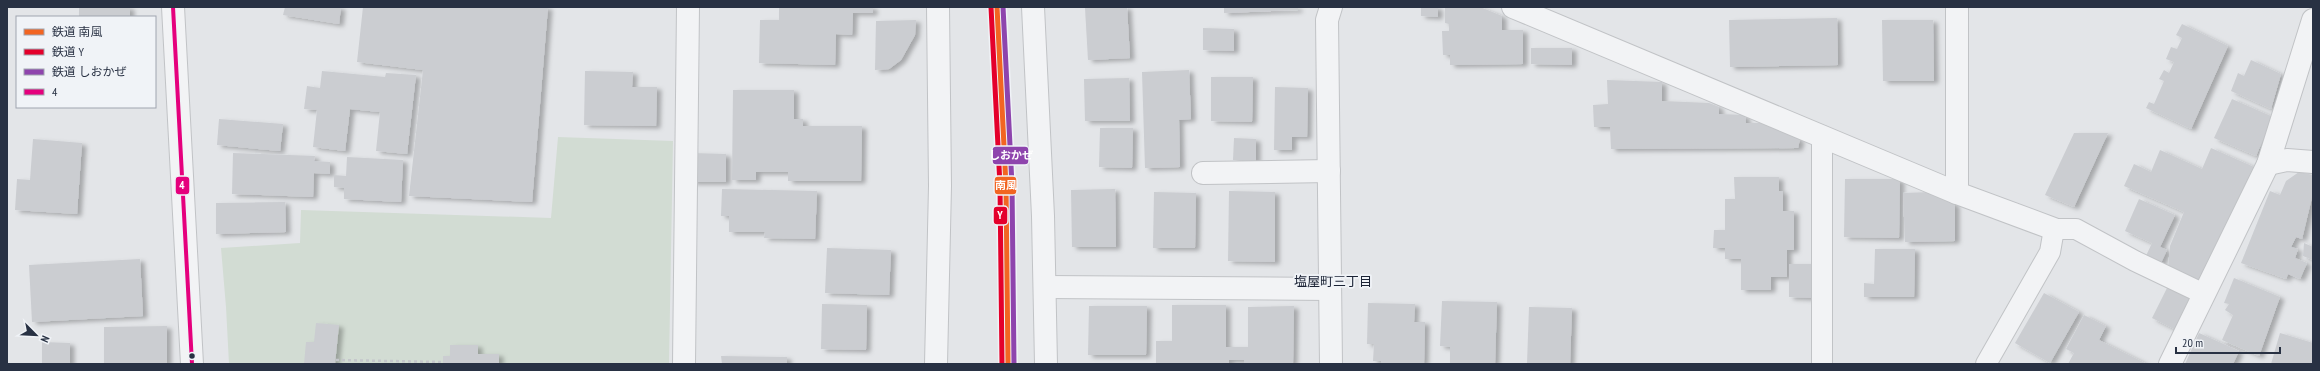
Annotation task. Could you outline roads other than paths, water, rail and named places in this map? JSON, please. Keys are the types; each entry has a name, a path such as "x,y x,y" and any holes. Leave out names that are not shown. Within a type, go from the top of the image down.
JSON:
{"street":[{"path":"172,7 192,364"},
{"path":"684,364 688,7"},
{"path":"936,364 940,186 938,7"},
{"path":"1033,7 1045,287 1046,364"},
{"path":"1331,7 1327,20 1331,364"},
{"path":"1514,7 1957,193 2054,229"},
{"path":"1957,7 1957,193"},
{"path":"2170,364 2268,164 2313,20"},
{"path":"2268,164 2287,160 2313,162"},
{"path":"1203,173 1329,171"},
{"path":"1045,287 1330,289"}],"lane":[{"path":"1822,136 1822,364"},
{"path":"1986,364 2050,252 2054,229 2076,229 2135,262 2204,294"}],"rail line":[{"name":"Y","path":"991,7 1000,186 1002,364"},
{"name":"南風","path":"997,7 1006,186 1008,364"},
{"name":"しおかぜ","path":"1003,7 1012,185 1014,364"}],"district":[{"name":"塩屋町三丁目","path":"1333,281"}]}
